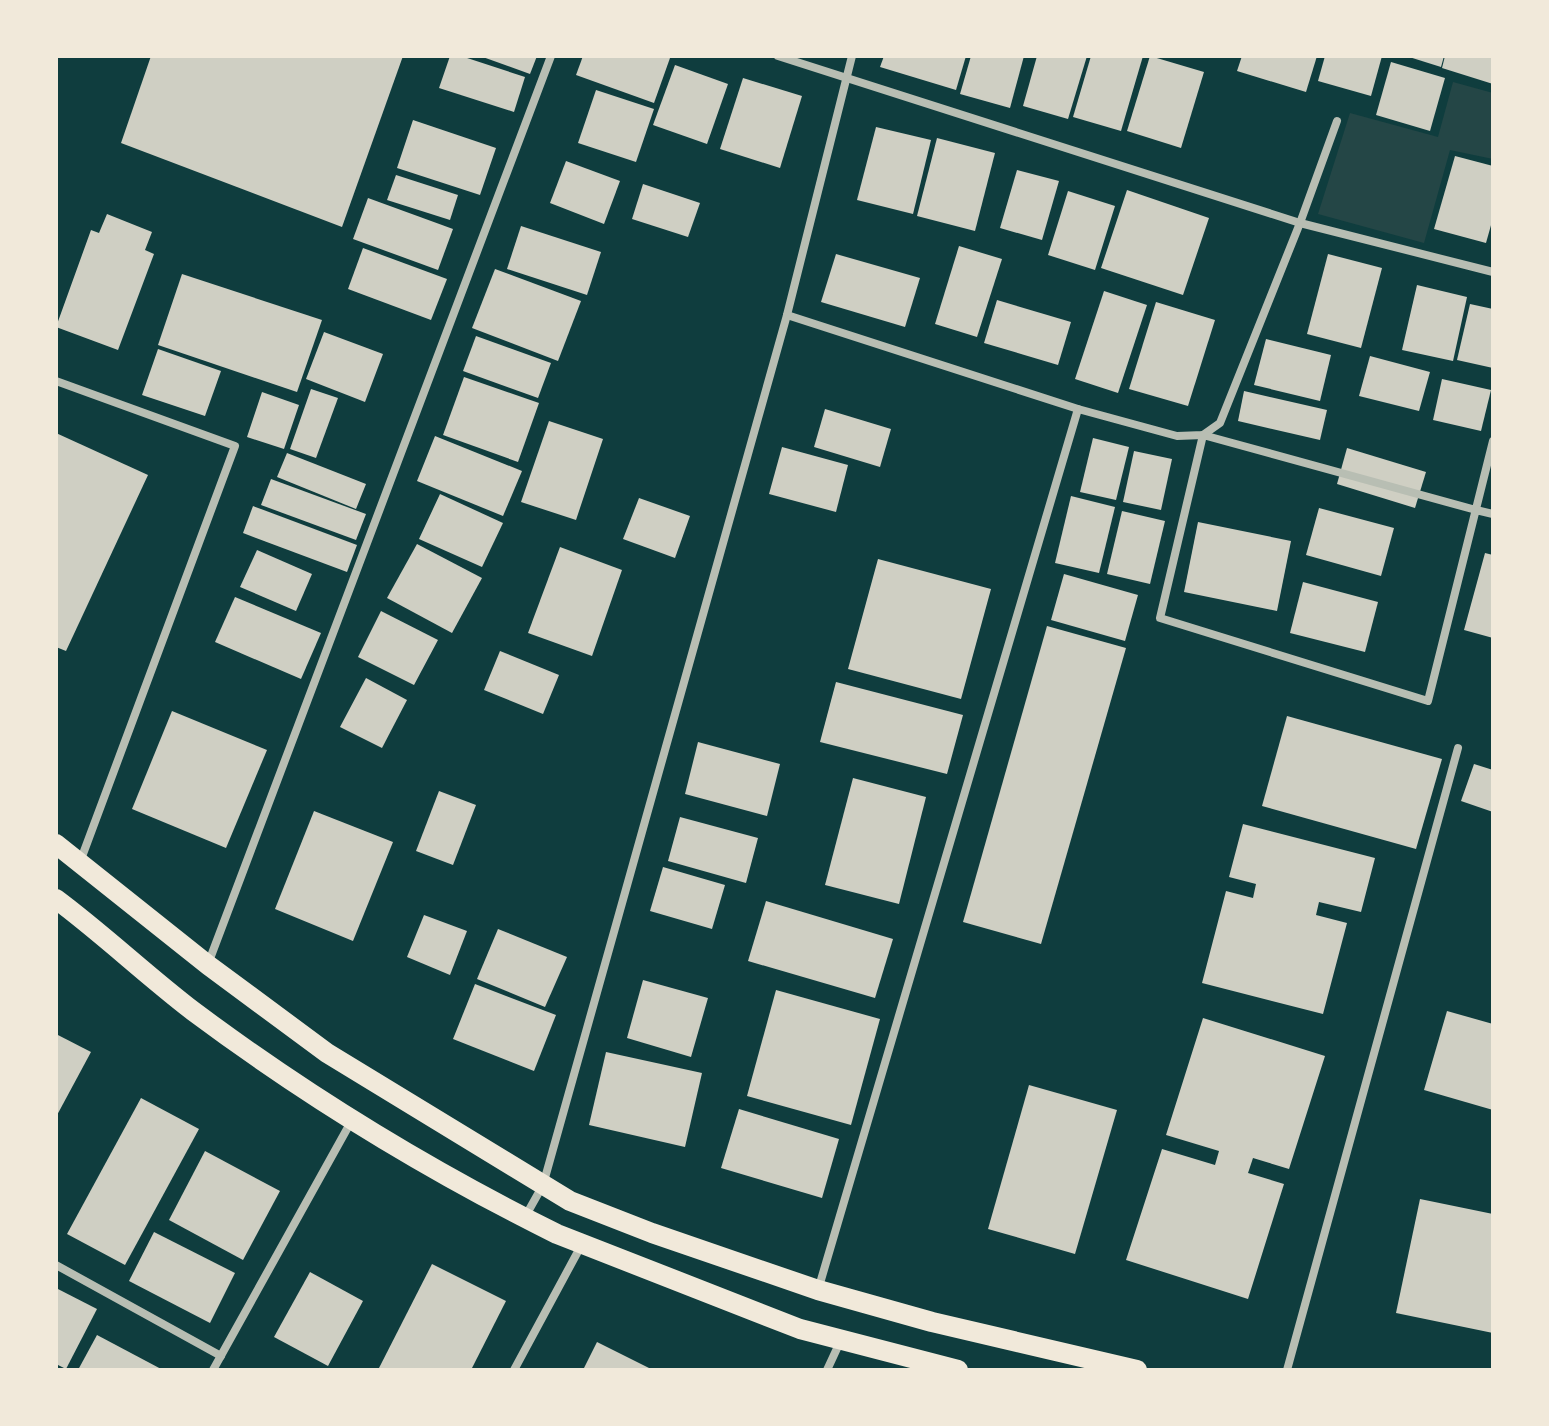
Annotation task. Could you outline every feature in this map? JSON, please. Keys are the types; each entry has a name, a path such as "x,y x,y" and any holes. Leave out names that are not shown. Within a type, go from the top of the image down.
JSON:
{"main road":[{"path":"56,844 208,965 327,1053 570,1201 818,1290 932,1322 1137,1370"},
{"path":"56,899 190,1008 271,1068 352,1120 525,1218 800,1329 958,1370"}],"street":[{"path":"208,965 551,56"},
{"path":"778,56 1300,223 1493,272"},
{"path":"525,1218 543,1185 787,315 852,56"},
{"path":"1337,121 1220,423 1203,435 1160,618 1428,701 1493,441"},
{"path":"787,315 1078,409 1177,436 1203,435 1493,514"},
{"path":"56,381 235,446 79,863"},
{"path":"818,1290 1078,409"},
{"path":"1287,1370 1458,748"},
{"path":"213,1370 352,1120"},
{"path":"514,1370 583,1243"},
{"path":"56,1265 221,1356"},
{"path":"827,1370 841,1340"}],"shaded area":[{"path":"1453,82 1493,93 1493,159 1450,150 1424,243 1318,214 1350,113 1438,137"}],"building":[{"path":"151,56 403,56 342,227 121,143"},
{"path":"450,56 461,56 525,77 514,112 439,88"},
{"path":"480,56 537,56 530,74"},
{"path":"583,56 670,58 654,103 576,75"},
{"path":"884,56 966,56 956,90 880,67"},
{"path":"971,56 1024,56 1010,108 960,94"},
{"path":"1037,56 1087,56 1068,119 1023,106"},
{"path":"1091,56 1143,56 1121,131 1073,117"},
{"path":"1150,56 1204,72 1181,148 1127,131"},
{"path":"1242,56 1317,56 1306,92 1237,71"},
{"path":"1325,56 1382,56 1371,96 1318,81"},
{"path":"1406,56 1444,56 1441,67"},
{"path":"1445,56 1493,56 1493,84 1442,68"},
{"path":"1391,62 1445,78 1430,131 1376,115"},
{"path":"675,65 728,84 707,144 653,125"},
{"path":"743,78 802,96 780,168 720,149"},
{"path":"596,90 654,109 636,162 578,143"},
{"path":"413,120 496,148 480,195 397,168"},
{"path":"876,127 931,140 913,214 857,200"},
{"path":"937,138 995,153 975,231 917,216"},
{"path":"1455,156 1493,166 1493,218 1486,243 1434,229"},
{"path":"566,161 620,181 604,224 550,203"},
{"path":"1017,170 1059,181 1042,240 1000,228"},
{"path":"396,175 458,195 450,220 387,200"},
{"path":"643,184 700,203 688,237 632,219"},
{"path":"1127,190 1209,218 1183,295 1101,268"},
{"path":"1068,191 1115,206 1095,270 1048,255"},
{"path":"368,198 453,229 438,270 353,239"},
{"path":"107,214 152,232 145,250 154,254 118,350 56,327 91,230 99,233"},
{"path":"521,226 601,252 587,295 507,269"},
{"path":"959,246 1002,259 977,337 935,324"},
{"path":"363,248 447,279 431,320 348,289"},
{"path":"836,254 920,278 905,327 821,302"},
{"path":"1328,254 1382,268 1361,348 1307,334"},
{"path":"495,269 581,301 558,361 472,328"},
{"path":"182,274 322,320 297,392 158,345"},
{"path":"1417,285 1467,297 1453,361 1402,350"},
{"path":"1104,291 1147,305 1118,393 1075,379"},
{"path":"997,300 1071,322 1058,365 984,343"},
{"path":"1156,302 1215,320 1188,406 1129,389"},
{"path":"1470,304 1493,309 1493,368 1457,360"},
{"path":"324,332 383,354 365,402 306,379"},
{"path":"476,336 551,363 538,398 463,371"},
{"path":"1266,339 1331,355 1320,401 1254,385"},
{"path":"158,349 221,371 205,416 142,395"},
{"path":"1370,356 1430,372 1419,411 1359,396"},
{"path":"464,377 539,403 518,462 443,435"},
{"path":"1442,379 1491,390 1481,431 1433,420"},
{"path":"311,389 338,398 316,458 290,449"},
{"path":"1244,391 1327,410 1320,440 1238,421"},
{"path":"262,392 299,405 284,449 247,437"},
{"path":"825,409 891,429 880,467 814,447"},
{"path":"549,421 603,439 576,520 521,502"},
{"path":"56,433 148,475 66,651 56,647"},
{"path":"435,436 522,471 503,516 417,481"},
{"path":"1093,438 1129,447 1116,500 1080,492"},
{"path":"782,447 848,465 836,512 769,494"},
{"path":"1347,448 1426,472 1415,508 1337,484"},
{"path":"1134,451 1172,459 1161,510 1123,502"},
{"path":"287,453 366,484 356,509 277,477"},
{"path":"271,479 366,514 356,540 261,505"},
{"path":"440,494 503,523 482,567 419,539"},
{"path":"1071,496 1115,507 1099,573 1055,563"},
{"path":"639,498 690,516 675,558 623,539"},
{"path":"253,506 357,545 347,572 243,533"},
{"path":"1319,508 1394,528 1381,576 1306,555"},
{"path":"1122,511 1165,521 1150,584 1107,574"},
{"path":"1198,522 1291,541 1277,611 1184,592"},
{"path":"417,544 482,578 452,633 387,598"},
{"path":"560,547 622,570 592,656 528,633"},
{"path":"257,550 312,574 296,611 240,587"},
{"path":"1485,553 1493,555 1493,638 1464,630"},
{"path":"878,559 991,589 961,699 848,669"},
{"path":"1064,574 1138,595 1125,641 1051,620"},
{"path":"1303,582 1378,602 1365,652 1290,633"},
{"path":"235,597 321,633 301,679 215,642"},
{"path":"381,611 438,640 414,685 358,657"},
{"path":"1047,626 1126,648 1041,944 963,922"},
{"path":"500,651 559,675 543,714 484,690"},
{"path":"366,678 407,700 382,748 340,727"},
{"path":"836,682 963,715 947,774 820,742"},
{"path":"172,711 267,750 226,848 132,809"},
{"path":"1287,716 1442,759 1416,849 1262,806"},
{"path":"698,742 780,764 767,816 685,794"},
{"path":"1474,764 1493,770 1493,812 1461,801"},
{"path":"853,778 926,797 899,904 825,885"},
{"path":"439,791 476,805 453,865 416,851"},
{"path":"314,811 393,842 353,941 275,909"},
{"path":"680,817 758,838 746,883 668,861"},
{"path":"1243,824 1375,858 1361,912 1319,902 1316,915 1347,923 1323,1014 1202,983 1226,891 1253,898 1256,884 1229,877"},
{"path":"663,867 725,885 712,929 650,911"},
{"path":"766,901 893,939 875,998 748,961"},
{"path":"424,915 467,931 450,975 407,957"},
{"path":"498,929 567,957 545,1007 477,979"},
{"path":"643,980 708,998 691,1057 627,1038"},
{"path":"475,984 556,1015 534,1071 453,1039"},
{"path":"776,990 880,1019 851,1125 747,1096"},
{"path":"1447,1011 1493,1024 1493,1110 1424,1090"},
{"path":"1203,1018 1325,1056 1289,1169 1253,1158 1248,1173 1284,1184 1248,1299 1126,1260 1162,1149 1215,1165 1219,1151 1166,1135"},
{"path":"56,1034 91,1052 56,1117"},
{"path":"606,1052 702,1073 685,1147 589,1125"},
{"path":"1029,1085 1117,1110 1075,1254 988,1229"},
{"path":"141,1098 199,1129 125,1265 67,1234"},
{"path":"739,1109 839,1139 822,1198 721,1168"},
{"path":"205,1151 280,1191 243,1260 169,1220"},
{"path":"1420,1199 1493,1214 1493,1333 1396,1313"},
{"path":"154,1232 235,1273 210,1323 129,1281"},
{"path":"432,1264 506,1301 471,1370 378,1370"},
{"path":"310,1272 363,1301 328,1366 274,1337"},
{"path":"56,1288 97,1309 66,1369 56,1364"},
{"path":"97,1335 163,1370 78,1370"},
{"path":"597,1342 653,1370 583,1370"}]}
